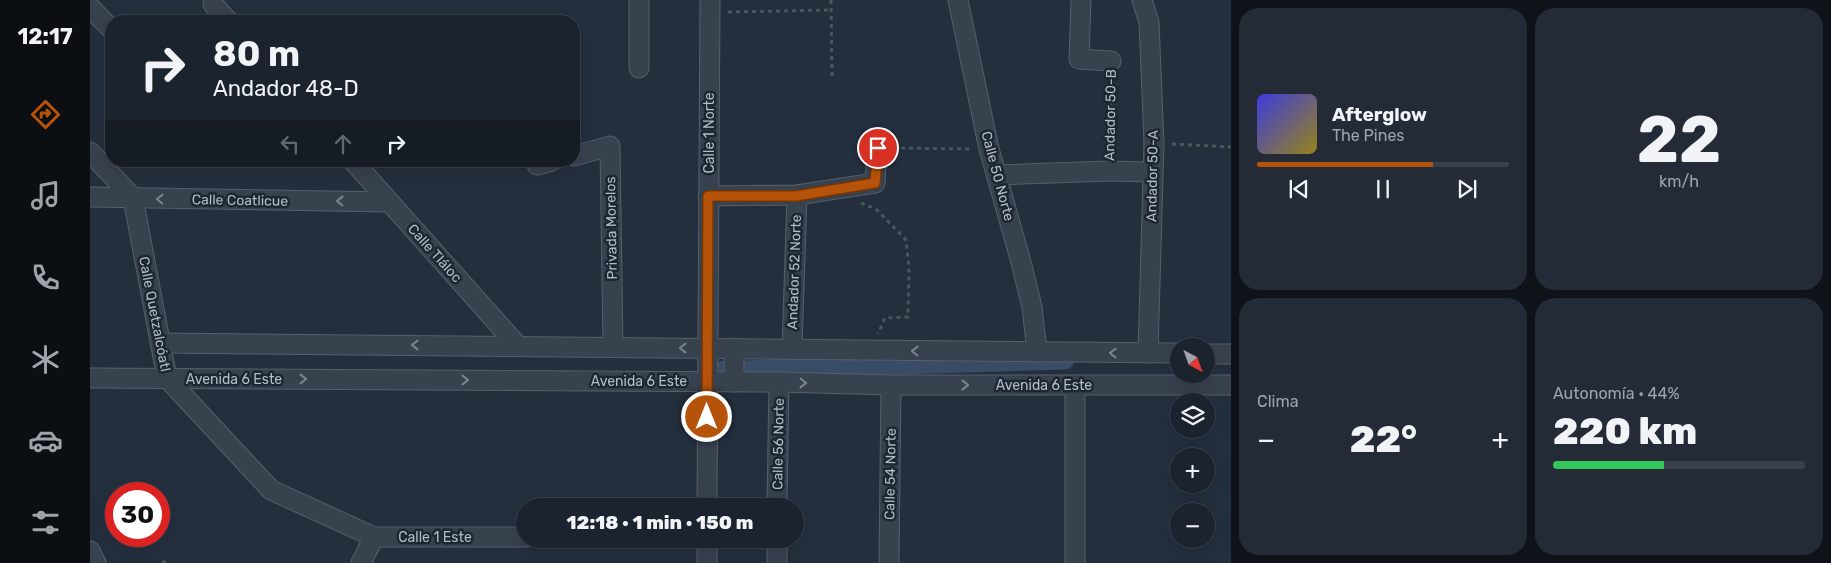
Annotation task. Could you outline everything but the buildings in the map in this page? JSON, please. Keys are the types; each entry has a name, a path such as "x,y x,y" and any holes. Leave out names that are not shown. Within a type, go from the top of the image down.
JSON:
{"street":[{"path":"640,0 640,68"},
{"name":"Calle 50 Norte","path":"958,0 989,149 1028,289 1037,352"},
{"name":"Andador 50-B","path":"1081,0 1080,59 1111,60"},
{"name":"Andador 50-A","path":"1142,0 1149,22 1154,143 1148,353"},
{"path":"213,4 223,15"},
{"name":"Calle 1 Norte","path":"707,498 710,6"},
{"path":"90,7 105,23"},
{"name":"Privada Morelos","path":"580,154 610,146 613,347"},
{"path":"708,196 796,196 875,183 878,148"},
{"path":"90,152 133,198"},
{"name":"Calle Tláloc","path":"358,167 517,346"},
{"path":"997,174 1109,171 1152,172"},
{"name":"Andador 52 Norte","path":"792,349 796,196"},
{"name":"Calle Coatlicue","path":"90,197 389,202"},
{"name":"Calle Quetzalcóatl","path":"133,198 167,378 271,490 374,536"},
{"path":"160,343 1170,354"},
{"path":"734,348 734,382"},
{"path":"1215,354 1231,354"},
{"name":"Avenida 6 Este","path":"90,378 779,382 891,385 1231,385"},
{"name":"Calle 56 Norte","path":"777,498 779,382"},
{"name":"Calle 54 Norte","path":"889,563 891,385"},
{"path":"1075,385 1075,563"},
{"path":"361,563 374,536"},
{"name":"Calle 1 Este","path":"374,536 516,537"},
{"path":"707,548 707,563"},
{"path":"777,548 777,563"},
{"path":"90,551 96,563"}],"path":[{"path":"831,0 832,77"},
{"path":"710,6 831,10"},
{"name":"Andador 50-B","path":"1109,171 1111,60"},
{"path":"1154,143 1231,148"},
{"path":"878,148 989,149"},
{"path":"854,187 857,202 876,209 906,240 909,269 908,317 885,318 870,350"},
{"path":"162,563 169,559"}],"waterway":[{"path":"708,371 1065,360"}],"route":[{"path":"707,417 708,196 796,196 875,183 878,148"}]}
